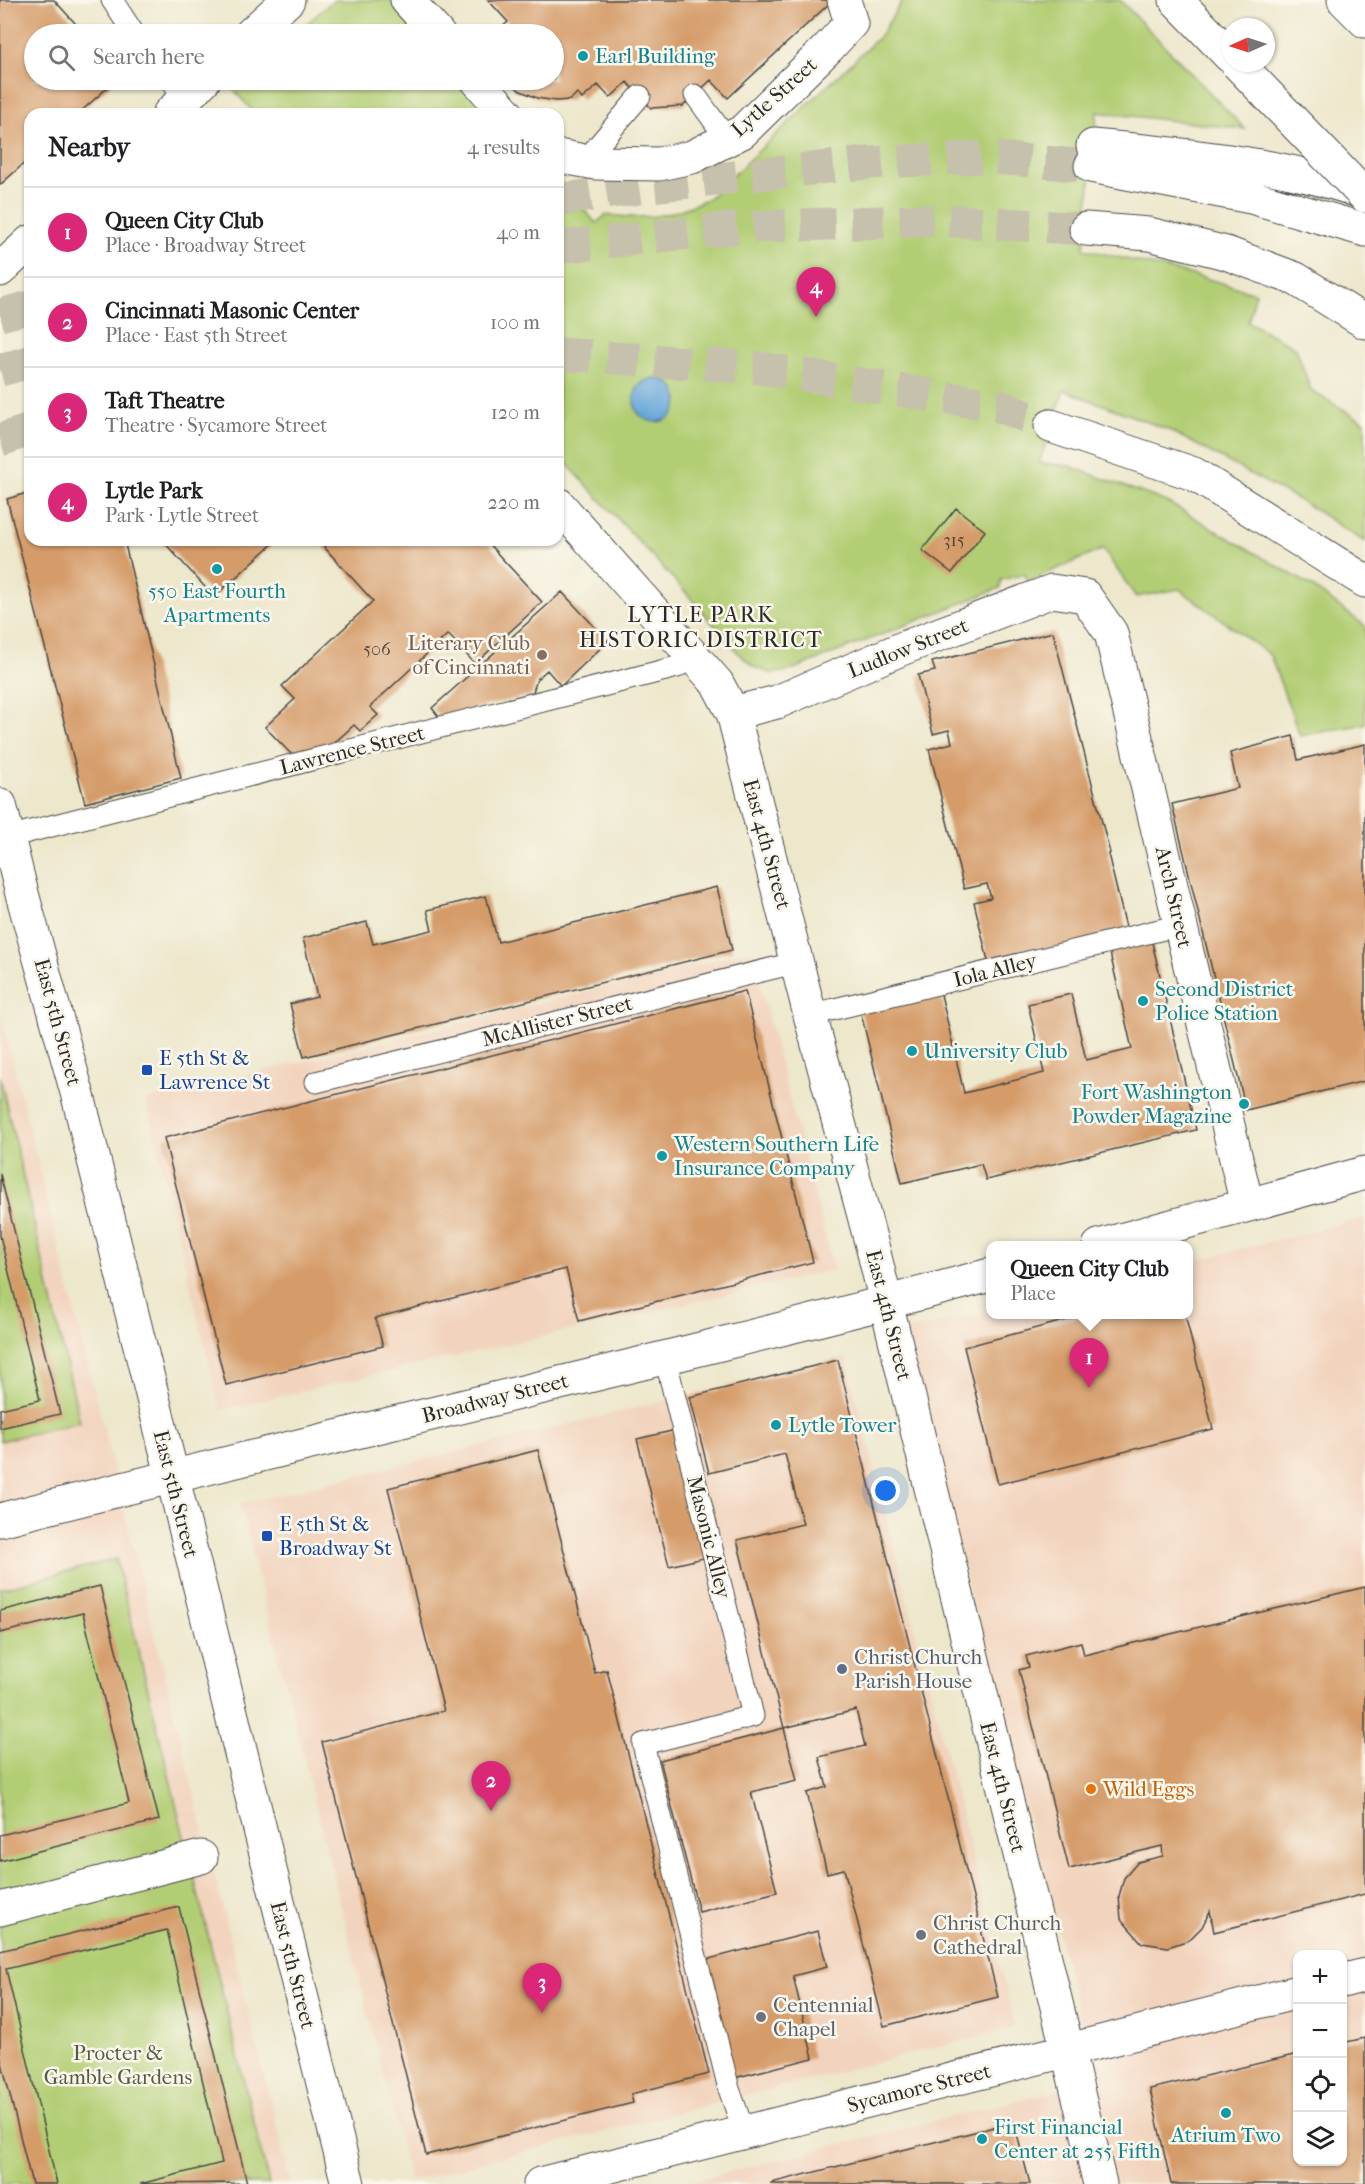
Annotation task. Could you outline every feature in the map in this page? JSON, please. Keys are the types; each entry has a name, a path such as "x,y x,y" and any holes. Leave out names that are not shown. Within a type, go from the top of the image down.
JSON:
{"main road":[{"path":"262,24 288,0"},
{"path":"407,0 429,24"},
{"name":"Lytle Street","path":"571,159 659,164 692,157 742,132 851,23 844,0"},
{"path":"1176,0 1221,47"},
{"path":"1344,0 1365,21"},
{"path":"1246,72 1365,195"},
{"path":"486,90 502,108"},
{"path":"1365,195 1334,182 1208,157 1092,156 1251,197 1365,230"},
{"path":"1086,229 1149,234 1226,253 1296,279 1365,322"},
{"path":"0,270 24,248"},
{"path":"1051,426 1194,474 1365,581"},
{"name":"East 4th Street","path":"564,511 717,683 733,714 874,1253 1100,2184"},
{"name":"Ludlow Street","path":"733,714 777,702 901,650 1052,591 1085,596"},
{"name":"Arch Street","path":"1085,596 1111,633 1247,1205"},
{"name":"East 5th Street","path":"0,805 78,1096 348,2184"},
{"path":"1115,1241 1365,1173"},
{"name":"Broadway Street","path":"0,1520 171,1476 886,1303 986,1276"},
{"path":"0,1909 201,1857"},
{"path":"1347,1980 1365,1975"},
{"name":"Sycamore Street","path":"540,2184 1293,1993"}],"lane":[{"path":"112,0 128,24"},
{"path":"695,95 727,139"},
{"path":"571,159 640,96"},
{"name":"Lawrence Street","path":"8,837 677,667 693,656"},
{"name":"Iola Alley","path":"810,1015 1180,925"},
{"name":"McAllister Street","path":"316,1082 798,962"},
{"name":"Masonic Alley","path":"665,1357 753,1716 643,1744 729,2089 744,2132"}],"shaded area":[{"path":"751,951 834,1270 220,1410 146,1100"},
{"name":"Procter & Gamble Gardens","path":"0,1010 291,2184 0,2184"},
{"path":"1365,1218 1365,2184 680,2184 1096,2081 903,1332 986,1312 986,1319 1193,1319 1193,1261"},
{"path":"846,1357 1015,2027 410,2181 240,1504"}],"green space":[{"path":"334,0 397,0 419,24 306,24"},
{"path":"903,0 1120,0 1245,129 1097,112 1084,249 1201,277 1256,293 1248,322 1296,348 1311,391 1365,422 1365,542 1306,504 1171,431 1064,390 1039,463 1069,466 1167,502 1310,585 1365,626 1365,724 1300,736 1270,655 1179,589 1136,597 1103,549 1027,582 1025,574 1001,580 1000,588 786,672 771,673 756,668 741,656 564,461 564,187 596,223 606,215 659,216 709,198 880,36"},
{"path":"234,90 477,90 494,108 250,108"},
{"path":"0,1077 80,1422 0,1441"},
{"name":"Procter & Gamble Gardens","path":"116,1559 269,2184 0,2184 0,1589"}],"water":[{"path":"656,378 664,379 672,384 677,392 677,408 672,416 664,421 656,422 648,421 640,416 635,408 634,400 635,392 640,384 648,379"}],"building":[{"path":"0,0 54,0 76,24 24,24 24,90 105,90 85,108 24,108 24,163 0,185"},
{"path":"488,0 833,0 728,98 711,80 683,106 651,108 627,82 610,98 598,85 582,99 577,93 570,100 556,101 537,98 519,90 564,90 564,24 506,24 508,22"},
{"path":"24,494 24,546 125,546 181,778 85,803 7,499"},
{"path":"956,508 985,531 952,573 922,550"},
{"name":"550 East Fourth Apartments","path":"167,546 270,546 214,597"},
{"path":"491,546 542,602 475,664 448,634 370,707 378,715 360,731 354,725 333,744 291,754 265,727 295,699 282,686 373,601 324,547"},
{"name":"Literary Club of Cincinnati","path":"562,592 608,641 561,686 547,670 537,679 532,695 439,717 432,708"},
{"path":"1053,632 1110,853 1108,854 1128,935 988,961 974,902 991,898 987,884 964,889 929,749 952,743 949,730 933,734 918,675 935,671 932,662"},
{"path":"1293,736 1298,760 1365,744 1365,1081 1246,1110 1172,804 1238,788 1230,753"},
{"path":"717,887 732,950 304,1057 290,1004 317,997 303,938 367,922 373,944 432,930 427,910 486,896 498,942"},
{"path":"1152,942 1196,1130 986,1180 981,1164 902,1183 860,1009 940,990 964,1093 1044,1073 1028,1004 1071,994 1086,1060 1132,1049 1110,953"},
{"path":"745,991 813,1262 579,1321 566,1269 375,1318 383,1346 226,1385 164,1138"},
{"path":"0,1174 60,1414 0,1428 0,1409 40,1400 0,1236"},
{"path":"1071,1319 1186,1319 1213,1429 998,1484 964,1347"},
{"path":"838,1360 998,1997 884,2026 844,1869 827,1873 807,1793 827,1787 819,1757 865,1746 856,1710 784,1728 737,1540 803,1524 785,1454 709,1473 690,1397"},
{"path":"676,1430 708,1557 669,1566 637,1439"},
{"path":"538,1450 595,1673 607,1670 709,2074 631,2094 633,2103 426,2155 322,1742 444,1711 388,1488"},
{"path":"100,1586 159,1820 0,1861 0,1835 129,1803 83,1613 0,1633 0,1611"},
{"path":"1365,1587 1365,1894 1214,1932 1210,1911 1202,1927 1189,1940 1168,1947 1142,1943 1121,1919 1119,1896 1124,1878 1138,1862 1163,1856 1162,1846 1069,1869 1019,1670 1029,1667 1026,1656 1081,1642 1084,1655"},
{"path":"784,1728 797,1781 751,1792 777,1892 699,1912 660,1760"},
{"path":"179,1907 247,2183 140,2184 222,2163 167,1930 6,1969 57,2184 32,2184 0,2055 0,1951"},
{"name":"Centennial Chapel","path":"818,1931 827,1967 793,1976 813,2058 734,2078 705,1960"},
{"name":"Atrium Two","path":"1365,2038 1365,2184 1171,2184 1150,2089 1293,2055 1293,2166 1347,2166 1347,2042"},
{"name":"First Financial Center at 255 Fifth","path":"1014,2122 1030,2184 771,2184 771,2183"}],"tunnel":[{"path":"564,199 652,186 866,163 982,157 1091,166"},
{"path":"564,246 744,227 940,220 1086,229"},
{"path":"0,315 24,309"},
{"path":"564,354 759,368 999,406 1051,426"},
{"path":"0,370 24,364"},
{"path":"0,440 24,432"}],"place":[{"name":"Earl Building","path":"583,56"},
{"name":"Lytle Park","path":"816,317"},
{"name":"550 East Fourth Apartments","path":"217,569"},
{"name":"Literary Club of Cincinnati","path":"542,655"},
{"name":"Second District Police Station","path":"1143,1001"},
{"name":"University Club","path":"912,1051"},
{"name":"E 5th St & Lawrence St","path":"147,1070"},
{"name":"Fort Washington Powder Magazine","path":"1244,1104"},
{"name":"Western Southern Life Insurance Company","path":"662,1156"},
{"name":"Queen City Club","path":"1089,1388"},
{"name":"Lytle Tower","path":"776,1425"},
{"name":"E 5th St & Broadway St","path":"267,1536"},
{"name":"Christ Church Parish House","path":"842,1669"},
{"name":"Wild Eggs","path":"1091,1789"},
{"name":"Cincinnati Masonic Center","path":"491,1811"},
{"name":"Christ Church Cathedral","path":"921,1935"},
{"name":"Taft Theatre","path":"542,2013"},
{"name":"Centennial Chapel","path":"761,2017"},
{"name":"Atrium Two","path":"1226,2113"},
{"name":"First Financial Center at 255 Fifth","path":"982,2139"}],"district":[{"name":"LYTLE PARK HISTORIC DISTRICT","path":"701,626"}]}
